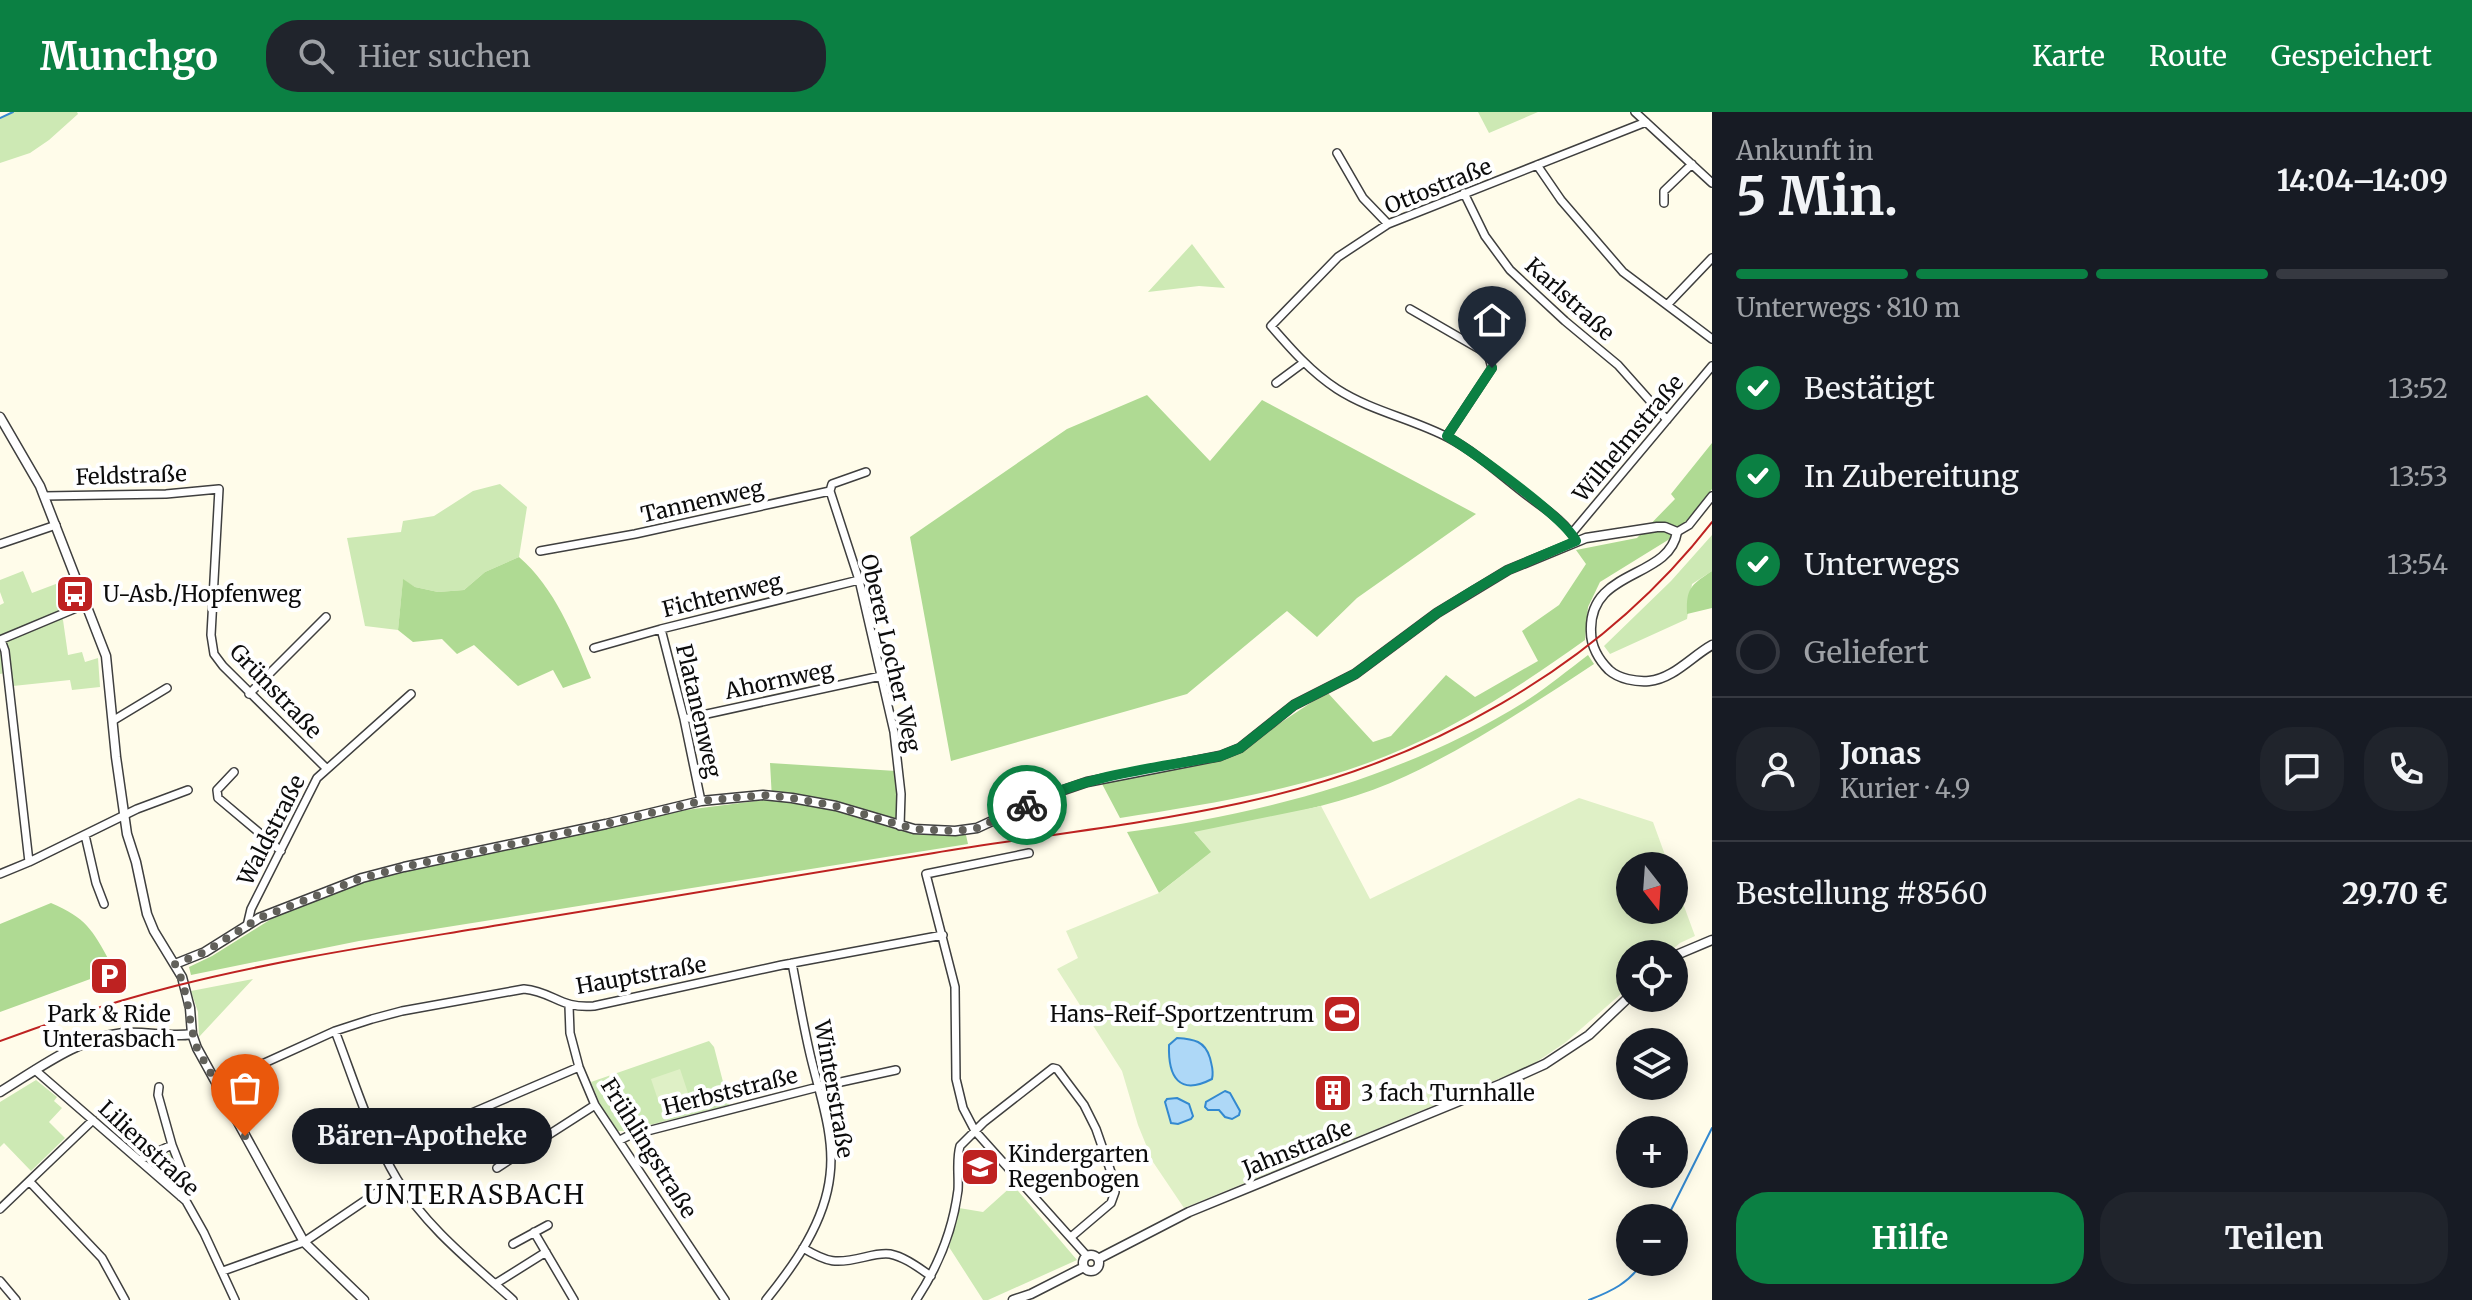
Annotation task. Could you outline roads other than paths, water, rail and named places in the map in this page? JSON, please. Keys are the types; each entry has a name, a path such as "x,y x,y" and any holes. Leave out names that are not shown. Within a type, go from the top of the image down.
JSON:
{"street":[{"path":"1635,112 1712,183"},
{"name":"Ottostraße","path":"1303,363 1271,326 1338,257 1388,224 1646,122"},
{"path":"1337,153 1363,198 1388,224"},
{"path":"1664,203 1664,191 1692,164"},
{"path":"1537,165 1561,200 1623,272 1712,339"},
{"name":"Karlstraße","path":"1464,193 1485,236 1510,270 1618,365 1667,420"},
{"path":"1667,305 1712,258"},
{"path":"1410,309 1488,354 1492,368 1447,436"},
{"path":"1276,383 1303,363 1338,390 1447,436 1535,501 1574,537"},
{"name":"Wilhelmstraße","path":"1574,537 1712,366"},
{"path":"0,417 28,462 44,496 106,656 125,815 147,914 182,977 190,1008 192,1034 216,1085 304,1242 364,1300"},
{"name":"Tannenweg","path":"540,551 635,534 830,491 832,484 866,472"},
{"name":"Feldstraße","path":"44,496 166,494 219,489"},
{"name":"Grünstraße","path":"219,489 212,645 223,666 326,768"},
{"name":"Oberer Locher Weg","path":"830,491 859,580 881,676 897,754 902,815 900,826"},
{"path":"1712,496 1689,525 1677,532 1671,547 1658,559 1604,592 1590,618 1591,637 1599,658 1612,673 1632,681 1653,680 1673,672 1712,645"},
{"path":"0,544 56,525"},
{"name":"Waldstraße","path":"175,964 205,952 259,918 362,878 701,801 763,795 836,806 914,829 955,831 977,828 1046,796 1087,782 1220,756 1240,748 1294,705 1355,674 1437,613 1508,570 1574,537 1657,527 1677,532"},
{"name":"Fichtenweg","path":"594,648 859,580"},
{"path":"29,862 5,651 0,640 86,604"},
{"path":"249,694 326,617"},
{"name":"Platanenweg","path":"661,629 701,801"},
{"name":"Ahornweg","path":"684,719 881,676"},
{"path":"114,720 167,688"},
{"name":"Waldstraße","path":"247,926 251,909 317,778 411,694"},
{"path":"234,772 217,790 218,798 281,851"},
{"path":"0,874 125,815 188,790"},
{"path":"85,835 104,904"},
{"path":"1029,853 926,874 956,999 956,1079 963,1108 975,1131 1087,1256"},
{"name":"Hauptstraße","path":"216,1085 335,1031 402,1011 524,989 544,993 569,1006 594,1006 792,963 943,935"},
{"path":"1688,950 1712,940"},
{"name":"Winterstraße","path":"766,1300 803,1248 822,1208 830,1173 828,1134 792,963"},
{"name":"Frühlingstraße","path":"569,1006 568,1028 579,1067 595,1105 725,1300"},
{"name":"Jahnstraße","path":"1013,1300 1084,1267 1094,1270 1098,1259 1189,1212 1545,1064 1589,1035 1616,1009"},
{"path":"335,1031 397,1179 428,1220 513,1300"},
{"path":"0,1092 79,1045 110,1035 192,1034"},
{"path":"383,1151 579,1067"},
{"path":"916,1300 942,1255 950,1228 958,1190 960,1146 1048,1069 1057,1069 1084,1105 1096,1129 1115,1192 1111,1203 1071,1237"},
{"name":"Lilienstraße","path":"35,1070 181,1197 204,1233 235,1300"},
{"name":"Herbststraße","path":"620,1140 818,1087 896,1070"},
{"path":"159,1087 158,1095 172,1145 186,1181 181,1197"},
{"path":"497,1168 595,1105"},
{"path":"0,1209 93,1120"},
{"path":"139,1160 172,1145"},
{"path":"222,1269 304,1242 397,1179"},
{"path":"30,1182 100,1254 125,1300"},
{"path":"513,1244 548,1225"},
{"path":"534,1232 574,1300"},
{"path":"803,1248 832,1262 890,1254 931,1276"},
{"path":"495,1284 546,1252"},
{"path":"1087,1256 1093,1255 1098,1259"},
{"path":"1084,1267 1087,1256"},
{"path":"0,1281 16,1300"}],"water":[{"path":"1177,1038 1202,1044 1210,1058 1212,1079 1191,1085 1178,1080 1173,1074 1169,1056 1169,1045"},
{"path":"1225,1091 1230,1093 1240,1111 1232,1119 1219,1110 1205,1107 1206,1102"},
{"path":"1177,1098 1189,1104 1193,1116 1178,1124 1171,1123 1165,1102"}],"waterway":[{"path":"0,118 13,112"},
{"path":"1674,1204 1712,1128"},
{"path":"1589,1300 1632,1276"}],"railway":[{"path":"0,1041 153,992 296,960 934,853 1165,818 1309,786 1440,736 1502,703 1560,666 1615,623 1666,575 1712,522"}],"place":[{"name":"U-Asb./Hopfenweg","path":"75,594"},
{"name":"Park & Ride Unterasbach","path":"109,976"},
{"name":"Hans-Reif-Sportzentrum","path":"1342,1014"},
{"name":"3 fach Turnhalle","path":"1333,1093"},
{"name":"Bären-Apotheke","path":"245,1136"},
{"name":"Kindergarten Regenbogen","path":"980,1167"}],"district":[{"name":"UNTERASBACH","path":"475,1194"}]}
